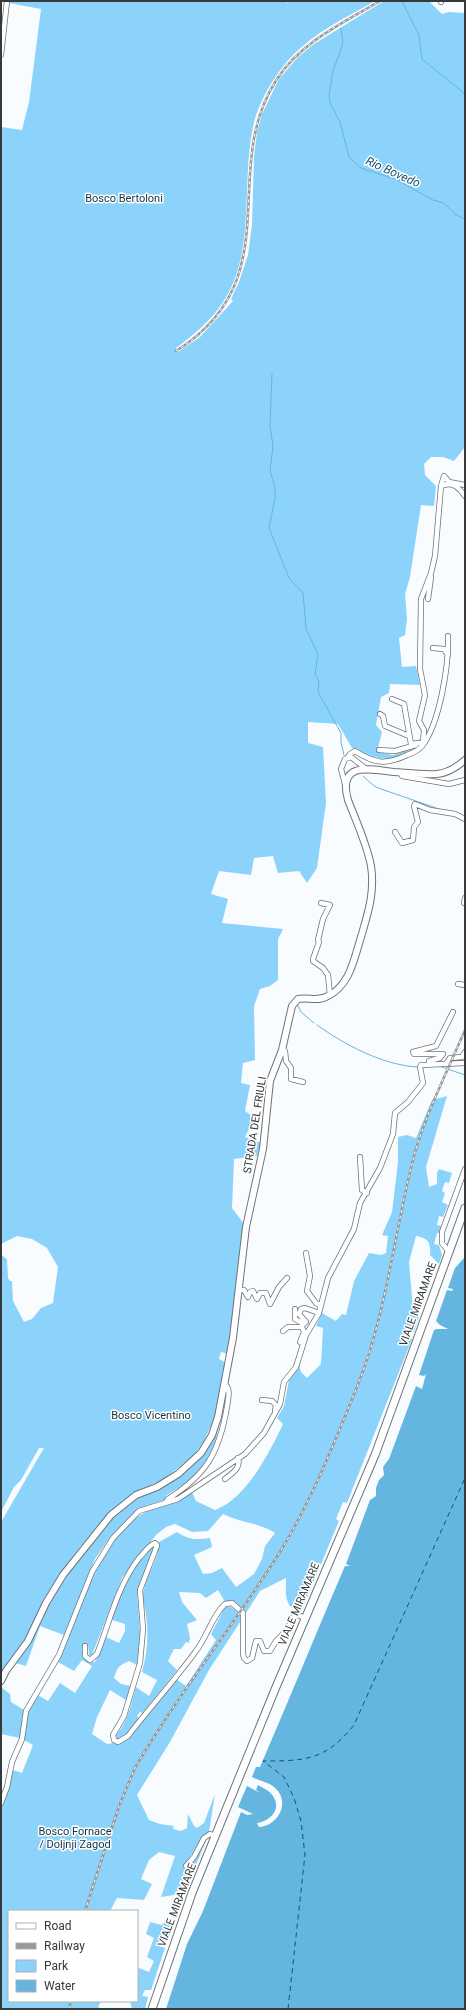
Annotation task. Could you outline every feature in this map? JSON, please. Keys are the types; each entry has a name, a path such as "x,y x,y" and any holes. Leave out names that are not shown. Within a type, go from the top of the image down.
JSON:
{"main road":[{"path":"330,995 338,989 350,973 372,893 369,858 348,800 346,784 353,773 365,768 437,774 454,768 465,760"},
{"name":"STRADA DEL FRIULI","path":"1,1681 6,1671 28,1641 60,1580 81,1551 111,1515 136,1496 157,1487 178,1474 205,1447 215,1427 225,1384 233,1338 246,1227 263,1149 269,1089 282,1050 290,1009 296,1000 303,998 320,999 330,995"},
{"name":"VIALE MIRAMARE","path":"152,2009 180,1923 215,1836 305,1618 375,1455 465,1208"}],"street":[{"path":"1,55 7,1"},
{"path":"428,599 431,573 435,556 441,486 444,476 449,482 465,486"},
{"path":"441,486 447,484 458,486 465,496"},
{"path":"424,743 424,730 419,722 425,695 420,669 421,599 431,573"},
{"path":"346,784 341,769 344,759 355,751 371,760 391,762 416,752 424,743 442,697 448,655 448,636"},
{"path":"433,648 444,649 448,655"},
{"path":"392,699 404,704 411,744 424,743"},
{"path":"380,714 383,716 385,726 409,736"},
{"path":"379,750 395,751 424,743"},
{"path":"348,757 365,768"},
{"path":"400,772 402,776 449,784 465,780"},
{"path":"395,832 402,843 413,840 414,827 418,822 414,806 415,804 444,814 455,814 465,819"},
{"path":"321,903 330,905 323,919 318,940 319,942 313,961 328,975 330,995"},
{"path":"458,984 465,985"},
{"path":"429,1064 429,1061 440,1058 443,1054 414,1054 413,1052 436,1046 452,1012"},
{"path":"282,1050 285,1051 286,1061 291,1068 291,1079 303,1082"},
{"path":"446,1064 450,1058 462,1057 465,1052"},
{"path":"1,1803 7,1787 12,1762 22,1739 26,1711 59,1656 98,1560 113,1538 139,1511 178,1499 238,1458 257,1442 276,1412 282,1398 284,1382 296,1367 303,1342 319,1313 328,1278 354,1229 360,1203 367,1193 394,1134 395,1113 408,1102 423,1082 420,1067 421,1065 465,1063"},
{"path":"360,1157 362,1190 367,1193"},
{"path":"449,1252 442,1243 442,1228 465,1169"},
{"path":"306,1253 310,1276 308,1291 316,1303 321,1306"},
{"path":"239,1290 244,1290 248,1297 250,1292 253,1291 257,1299 260,1294 266,1293 270,1304 279,1287 287,1278"},
{"path":"296,1309 295,1319 304,1324 306,1322 299,1314 301,1309 305,1308 319,1313"},
{"path":"284,1331 288,1326 302,1327 304,1332 300,1342 303,1342"},
{"name":"STRADA DEL FRIULI","path":"166,1502 194,1481 209,1461 217,1447 224,1422 229,1391 225,1384"},
{"path":"262,1400 272,1401 276,1406 276,1412"},
{"path":"225,1480 238,1469 238,1458"},
{"path":"85,1646 85,1656 90,1660 98,1650 123,1582 143,1554 155,1543 155,1551 140,1590 143,1629 140,1663 124,1716 113,1735 114,1740 118,1742 128,1736 193,1656 205,1638 217,1614 225,1604 232,1603 243,1613 243,1654 247,1661 252,1658 256,1641 260,1641 264,1651 270,1651 276,1641 284,1634 293,1617 298,1615 305,1618"},
{"path":"186,1866 194,1857 204,1838 210,1834 215,1836"}],"green space":[{"name":"Bosco Bertoloni","path":"10,1 286,1 287,3 289,1 375,1 321,32 301,47 279,71 268,89 255,118 253,127 248,170 244,237 241,258 235,279 225,299 215,313 197,332 176,348 178,352 200,337 233,301 231,299 239,282 248,255 252,225 254,157 257,132 262,114 279,79 299,56 314,44 384,1 429,1 442,14 449,12 465,13 465,447 454,461 443,457 431,457 424,464 425,475 436,486 434,506 421,505 410,577 405,594 407,619 405,635 399,638 402,667 416,666 420,685 390,684 389,693 381,697 376,725 382,732 377,752 393,755 417,747 400,756 387,759 372,757 352,748 338,724 308,722 308,743 323,747 326,803 317,868 307,883 299,871 278,873 273,856 254,858 251,875 219,871 211,894 228,899 222,923 283,929 278,939 278,980 270,986 260,989 254,1006 255,1060 243,1063 241,1083 250,1085 245,1111 259,1121 250,1127 245,1137 261,1143 257,1156 234,1159 232,1208 244,1224 228,1354 221,1352 219,1359 226,1363 216,1415 203,1443 193,1456 164,1479 134,1493 113,1509 80,1547 45,1597 27,1637 1,1674 1,1522 44,1448 39,1448 21,1480 14,1487 1,1512 1,1255 7,1259 8,1278 12,1281 13,1301 24,1322 32,1319 41,1308 53,1303 58,1267 47,1248 32,1239 17,1236 1,1244 1,127 22,130 29,102 41,9 9,3"},
{"name":"Bosco Fornace / Doljnji Zagod","path":"447,1096 426,1167 429,1187 437,1184 437,1173 439,1169 452,1173 449,1183 445,1182 442,1191 445,1193 442,1202 448,1205 443,1217 439,1216 437,1225 441,1226 440,1233 437,1233 434,1244 439,1245 442,1255 439,1264 430,1255 428,1241 416,1236 409,1262 413,1309 420,1313 414,1332 411,1331 408,1338 412,1339 347,1503 343,1502 336,1519 339,1521 301,1612 295,1610 288,1603 286,1594 286,1578 260,1591 246,1613 234,1602 225,1602 218,1590 206,1598 200,1593 179,1592 182,1602 197,1620 187,1624 190,1638 189,1643 186,1642 181,1649 174,1649 168,1661 177,1670 143,1713 140,1712 137,1716 139,1718 125,1736 118,1740 116,1735 126,1719 136,1687 149,1696 157,1680 142,1672 147,1637 146,1612 143,1598 146,1584 156,1557 159,1542 177,1532 185,1537 193,1539 210,1538 212,1547 194,1555 203,1574 212,1573 222,1568 236,1587 254,1574 262,1559 265,1546 275,1533 264,1527 223,1514 208,1531 192,1532 175,1524 166,1527 156,1535 122,1578 92,1655 89,1656 88,1644 83,1644 83,1656 89,1662 95,1662 106,1637 119,1643 125,1631 125,1624 112,1620 118,1601 132,1570 145,1553 153,1547 137,1592 140,1633 137,1665 129,1661 123,1664 117,1669 114,1678 121,1684 131,1686 126,1700 110,1690 97,1717 92,1734 107,1744 113,1743 119,1745 135,1730 176,1679 186,1686 216,1640 211,1634 225,1607 231,1607 241,1615 242,1619 209,1670 170,1742 137,1795 149,1820 160,1824 174,1826 173,1829 181,1831 187,1828 188,1814 194,1826 197,1828 204,1823 215,1794 209,1832 205,1834 184,1865 185,1868 208,1836 186,1889 181,1887 174,1895 161,1897 175,1856 159,1852 149,1860 141,1879 152,1884 144,1900 117,1898 111,1910 8,1910 8,2002 100,2002 98,2007 103,2009 1,2009 1,1809 13,1770 22,1773 33,1745 24,1740 27,1715 38,1695 48,1701 60,1683 75,1693 92,1666 82,1660 74,1671 58,1662 100,1563 111,1544 125,1528 142,1514 192,1492 196,1501 215,1510 227,1504 237,1496 264,1461 283,1424 277,1418 284,1406 289,1380 299,1365 301,1372 307,1378 321,1364 323,1328 316,1326 322,1313 336,1321 342,1314 346,1315 354,1281 369,1253 381,1255 386,1253 388,1236 382,1235 392,1212 398,1162 398,1137 407,1135 416,1138 432,1100"},
{"path":"221,1419 215,1443 206,1461 191,1480 167,1495 164,1500 138,1509 111,1536 95,1559 64,1635 40,1626 26,1666 15,1663 60,1587 84,1551 98,1534 113,1517 125,1507 183,1471 196,1461 207,1449 215,1435"},
{"path":"1,1687 10,1694 11,1702 24,1710 20,1738 1,1734"},
{"path":"167,1918 175,1921 167,1942 161,1940 159,1946 165,1948 151,1990 145,1990 142,1996 148,1997 145,2009 132,2009 130,2002 138,2002 139,1968 149,1972 154,1961 147,1957 154,1938 146,1934 150,1922 162,1925"}],"water":[{"path":"465,1257 465,2009 166,2009 187,1944 203,1911 241,1812 247,1815 253,1814 238,1807 247,1786 260,1793 256,1790 258,1785 270,1793 275,1801 276,1806 273,1814 266,1820 257,1823 259,1827 266,1826 272,1822 277,1818 280,1812 282,1800 280,1794 270,1784 252,1777 256,1767 260,1767 345,1566 350,1566 346,1564 370,1500 376,1496 376,1488 379,1480 384,1475 383,1467 389,1459 416,1386 422,1389 426,1374 424,1376 419,1375 434,1330 448,1329 436,1321 447,1290 452,1291 453,1289 448,1288 455,1268"}],"waterway":[{"path":"402,1 419,35 422,59 465,94"},
{"name":"Rio Bovedo","path":"341,28 343,43 333,71 329,95 330,103 340,122 349,157 361,168 395,179 433,200 444,203 455,214 465,218"},
{"path":"272,374 270,425 273,447 270,470 275,488 275,498 269,528 289,578 303,593 306,629 318,654 315,675 319,681 318,692 341,733 341,742 344,755"},
{"path":"363,776 374,786 439,809"},
{"path":"297,1004 301,1012 314,1023"},
{"path":"317,1025 340,1040 365,1053 391,1062 417,1067"},
{"path":"439,1066 465,1075"}],"ferry route":[{"path":"288,2009 305,1855 301,1821 294,1798 284,1777 263,1761 303,1759 314,1756 324,1752 334,1745 344,1737 354,1725 465,1478"}],"railway":[{"path":"176,351 211,322 232,290 243,257 248,222 252,150 260,114 277,79 298,54 310,44 337,26 380,1"},
{"path":"85,1910 119,1806 135,1768 170,1712 247,1602 283,1547 314,1489 332,1448 357,1387 376,1330 407,1185 419,1140 431,1108 465,1030"},
{"path":"70,2002 70,2009"}],"park label":[{"name":"Bosco Vicentino","path":"151,1415"}]}
